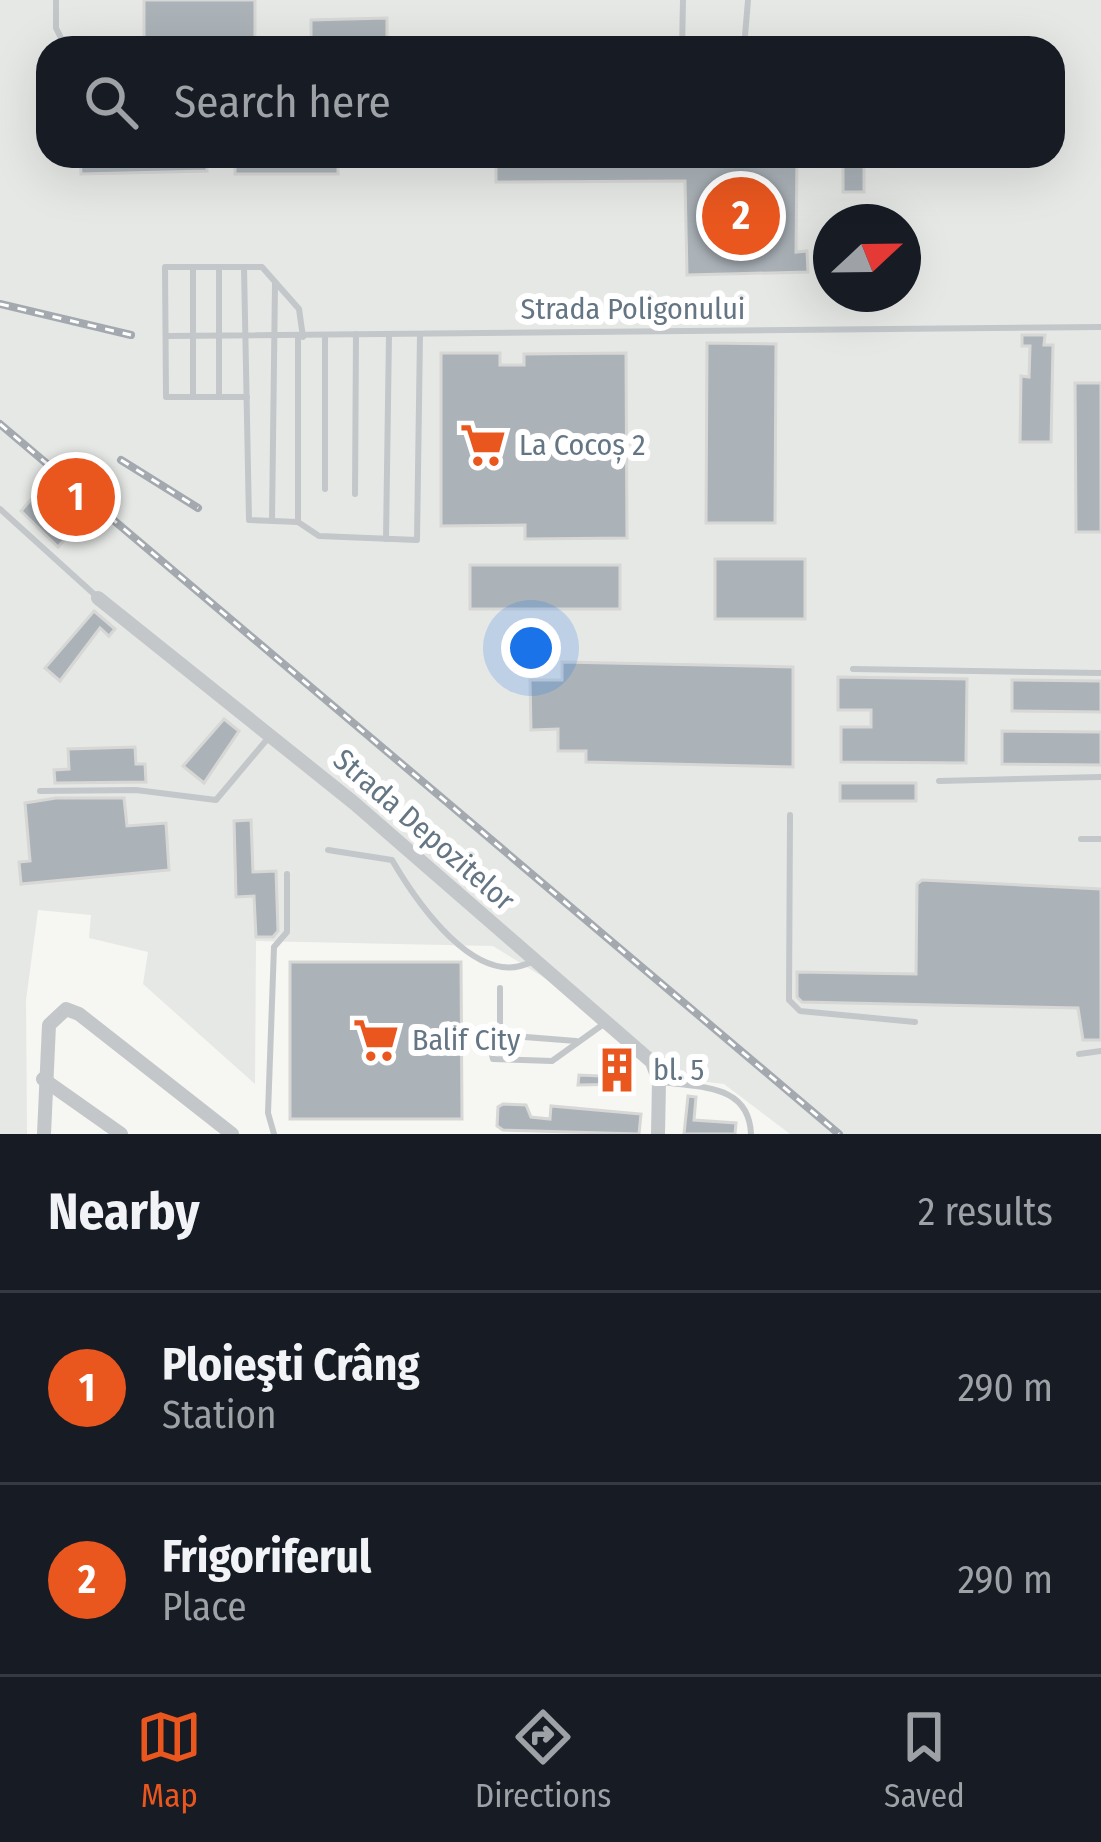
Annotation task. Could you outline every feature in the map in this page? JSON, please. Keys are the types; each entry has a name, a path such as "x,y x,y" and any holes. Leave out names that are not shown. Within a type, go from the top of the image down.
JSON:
{"street":[{"name":"Strada Depozitelor","path":"98,598 271,734 652,1062 659,1081"},
{"path":"44,1134 49,1025 58,1014 72,1010 232,1134"},
{"path":"43,1079 122,1134"},
{"path":"658,1134 659,1081"}],"lane":[{"path":"56,0 60,36"},
{"path":"682,0 682,36"},
{"path":"745,36 748,0"},
{"path":"247,397 166,398 165,267 262,267 298,309 298,521"},
{"path":"193,267 193,397"},
{"path":"219,267 219,397"},
{"path":"244,267 249,520 298,521 319,536 417,540 420,334"},
{"path":"272,520 274,282"},
{"name":"Strada Poligonului","path":"166,336 1101,327"},
{"path":"355,494 356,334"},
{"path":"386,539 389,334"},
{"path":"325,337 326,489"},
{"path":"0,509 98,598"},
{"path":"854,669 1101,673"},
{"path":"40,791 136,790 216,800 228,793 271,734"},
{"path":"939,781 1101,777"},
{"path":"790,815 789,1000 794,1007 915,1022"},
{"path":"1081,839 1101,839"},
{"path":"328,850 392,860 452,941 485,964 518,968 533,960"},
{"path":"274,1134 268,1113 274,947 287,932 287,874"},
{"path":"500,988 500,1035"},
{"path":"579,1042 500,1035 488,1041 493,1059 552,1061 579,1042 605,1023"},
{"path":"1079,1054 1101,1051"},
{"path":"659,1081 727,1092 747,1112 751,1134"}],"shaded area":[{"path":"0,0 1101,0 1101,1134 790,1134 724,1084 683,1079 614,1021 493,946 256,941 255,1084 143,984 148,952 89,938 91,915 38,910 26,1000 27,1134 0,1134"}],"building":[{"path":"144,0 255,0 255,36 144,36"},
{"path":"387,18 387,36 311,36 311,20"},
{"path":"81,168 207,168 207,171 81,174"},
{"path":"235,168 338,168 338,174 235,174"},
{"path":"496,168 797,168 796,252 807,251 808,272 687,275 685,181 496,182"},
{"path":"843,168 864,168 864,192 843,192"},
{"path":"1022,335 1045,335 1044,345 1053,345 1051,442 1020,442 1021,376 1029,377 1030,346 1022,346"},
{"path":"707,343 776,344 775,523 706,523"},
{"path":"441,353 500,353 500,365 524,365 524,354 626,353 627,538 525,539 525,525 441,526"},
{"path":"1075,383 1101,383 1101,532 1076,532"},
{"path":"34,496 71,532 58,547 21,511"},
{"path":"715,559 805,559 805,619 715,619"},
{"path":"470,565 620,565 620,609 470,609"},
{"path":"94,611 115,629 109,636 100,628 60,681 45,668"},
{"path":"562,662 793,667 793,767 586,762 586,751 558,751 558,729 531,730 530,680 562,680"},
{"path":"838,677 967,679 966,763 841,762 841,727 871,727 871,710 838,710"},
{"path":"1012,680 1101,681 1101,712 1012,711"},
{"path":"224,719 239,731 204,783 183,766"},
{"path":"1002,731 1101,732 1101,765 1002,764"},
{"path":"135,747 136,764 145,764 146,782 55,783 54,770 69,769 68,749"},
{"path":"840,783 916,783 916,801 840,801"},
{"path":"124,798 127,826 166,823 169,870 21,884 19,862 30,861 25,803"},
{"path":"251,820 253,872 276,871 278,931 273,937 256,937 254,896 236,897 234,821"},
{"path":"922,880 1101,889 1101,1040 1083,1040 1078,1008 802,1002 797,997 797,972 916,974 917,884"},
{"name":"Balif City","path":"290,962 461,962 462,1119 290,1119"},
{"name":"bl. 5","path":"606,1060 634,1064 633,1084 578,1085 579,1075 600,1076"},
{"path":"688,1096 696,1097 694,1120 736,1123 735,1134 684,1134"},
{"path":"526,1105 531,1117 550,1119 551,1106 641,1114 639,1134 503,1130 497,1126 498,1107"}],"railway":[{"path":"0,304 131,335"},
{"path":"0,424 839,1134"},
{"path":"121,460 198,508"}],"place":[{"name":"Frigoriferul","path":"741,216"},
{"name":"La Cocoș 2","path":"483,445"},
{"name":"Ploieşti Crâng","path":"76,497"},
{"name":"Balif City","path":"376,1040"},
{"name":"bl. 5","path":"617,1070"}]}
